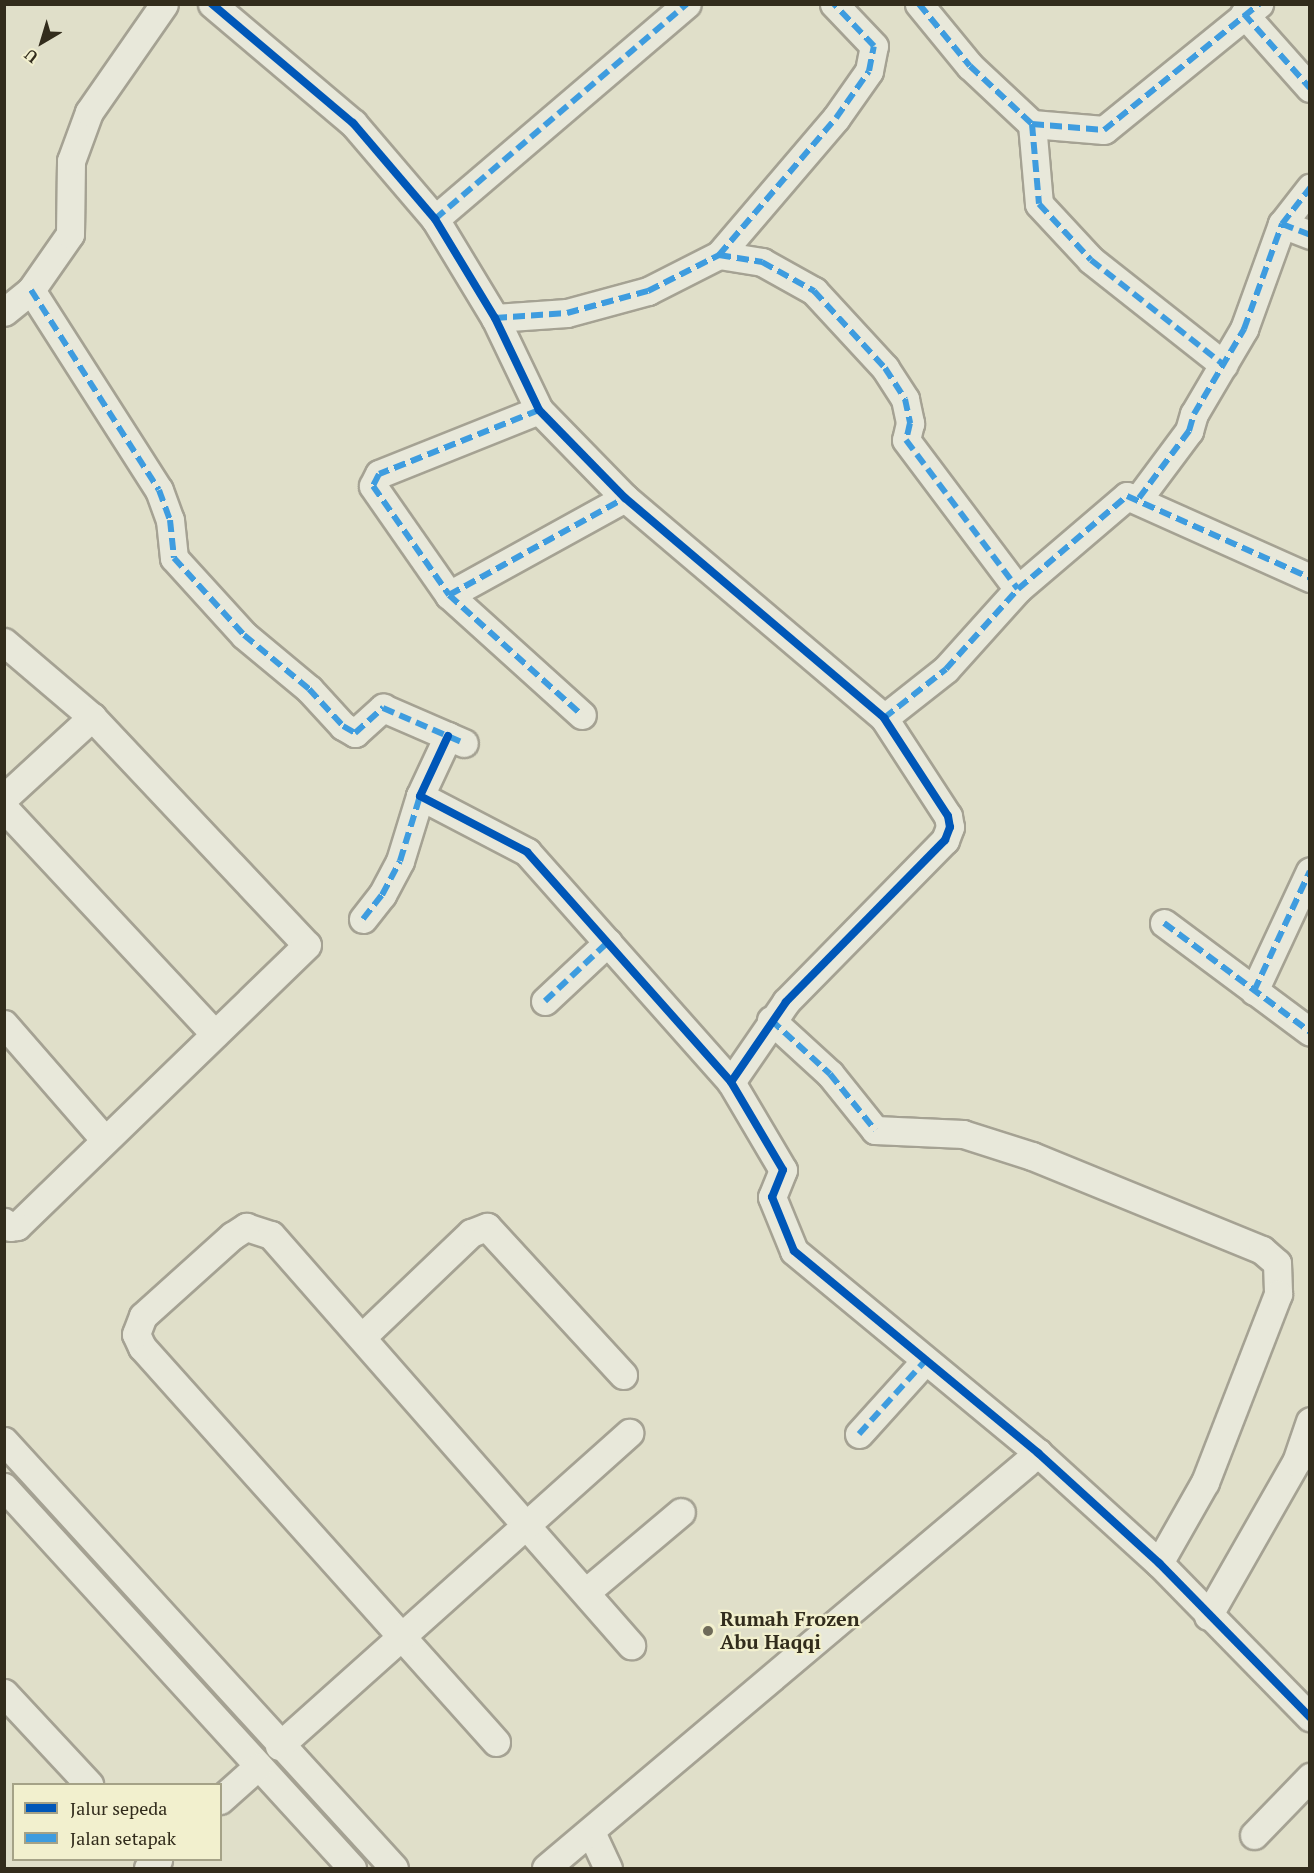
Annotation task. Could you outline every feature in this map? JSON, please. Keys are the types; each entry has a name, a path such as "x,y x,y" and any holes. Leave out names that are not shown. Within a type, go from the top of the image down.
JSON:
{"street":[{"path":"4,312 31,290 70,234 71,161 89,112 164,4"},
{"path":"212,4 353,123 435,219 495,318 539,410 625,498 884,718 948,816 950,827 945,840 834,949 771,1020 731,1082"},
{"path":"435,219 687,4"},
{"path":"495,318 567,313 648,291 719,255 836,118 869,71 874,46 834,4"},
{"path":"919,4 970,66 1032,124 1104,130 1252,10 1310,88"},
{"path":"1032,124 1039,204 1091,260 1224,365"},
{"path":"1140,498 1189,431 1244,329 1282,224 1310,188"},
{"path":"1282,224 1310,235"},
{"path":"719,255 762,262 814,291 885,368 905,399 910,423 906,440 1018,589"},
{"path":"31,290 159,490 170,520 174,558 243,636 309,689 343,726 356,733 383,708 456,740 420,796 400,861 382,895 363,919"},
{"path":"539,410 374,479 373,486 449,596 582,715"},
{"path":"884,718 946,669 1018,589 1127,495 1140,498 1310,578"},
{"path":"449,596 625,498"},
{"path":"4,642 92,717 306,942 304,952 104,1138 17,1226 10,1227 4,1222"},
{"path":"4,798 92,717"},
{"path":"420,796 527,852 731,1082 783,1170 772,1197 794,1251 1038,1453 1160,1563 1208,1616 1310,1717"},
{"path":"4,808 214,1034"},
{"path":"1254,991 1310,871"},
{"path":"1164,923 1310,1032"},
{"path":"545,1001 608,942"},
{"path":"771,1020 830,1074 875,1130 963,1134 1012,1150 1262,1250 1277,1263 1278,1294 1204,1482 1160,1563"},
{"path":"4,1024 104,1138"},
{"path":"496,1742 142,1347 136,1334 143,1316 246,1227 272,1234 631,1645"},
{"path":"362,1337 471,1233 487,1227 622,1375"},
{"path":"859,1434 925,1361"},
{"path":"1208,1616 1296,1462 1310,1421"},
{"path":"279,1746 629,1433"},
{"path":"4,1441 279,1746 394,1869"},
{"path":"546,1869 1038,1453"},
{"path":"4,1487 352,1869"},
{"path":"46,1532 69,1511"},
{"path":"586,1592 681,1512"},
{"path":"4,1693 87,1783"},
{"path":"222,1798 257,1767"},
{"path":"1254,1835 1310,1777"},
{"path":"591,1832 608,1869"}],"marked path":[{"path":"435,219 687,4"},
{"path":"495,318 567,313 648,291 719,255 836,118 869,71 874,46 834,4"},
{"path":"919,4 970,66 1032,124 1104,130 1259,4"},
{"path":"1244,14 1310,88"},
{"path":"1032,124 1039,204 1091,260 1224,365"},
{"path":"1139,498 1189,431 1194,414 1244,329 1282,224 1310,188"},
{"path":"1282,224 1310,235"},
{"path":"719,255 762,262 814,291 885,368 905,399 910,423 906,440 1018,589"},
{"path":"31,290 159,490 170,520 174,558 244,635 309,689 343,726 355,733 383,708 464,743"},
{"path":"539,410 379,474 373,486 449,595 582,715"},
{"path":"884,718 946,669 1018,589 1127,496 1310,578"},
{"path":"449,595 625,498"},
{"path":"363,919 382,895 400,861 420,796"},
{"path":"1254,991 1310,871"},
{"path":"1164,923 1310,1032"},
{"path":"545,1001 608,942"},
{"path":"771,1020 830,1074 875,1130"},
{"path":"859,1434 925,1361"}],"cycle path":[{"path":"212,4 353,123 435,219 495,318 539,410 625,498 884,718 948,816 950,827 945,840 786,1002 731,1082"},
{"path":"448,736 420,796 527,852 731,1082 783,1170 772,1197 794,1251 1038,1453 1159,1563 1310,1717"}],"place":[{"name":"Rumah Frozen Abu Haqqi","path":"708,1631"}]}
